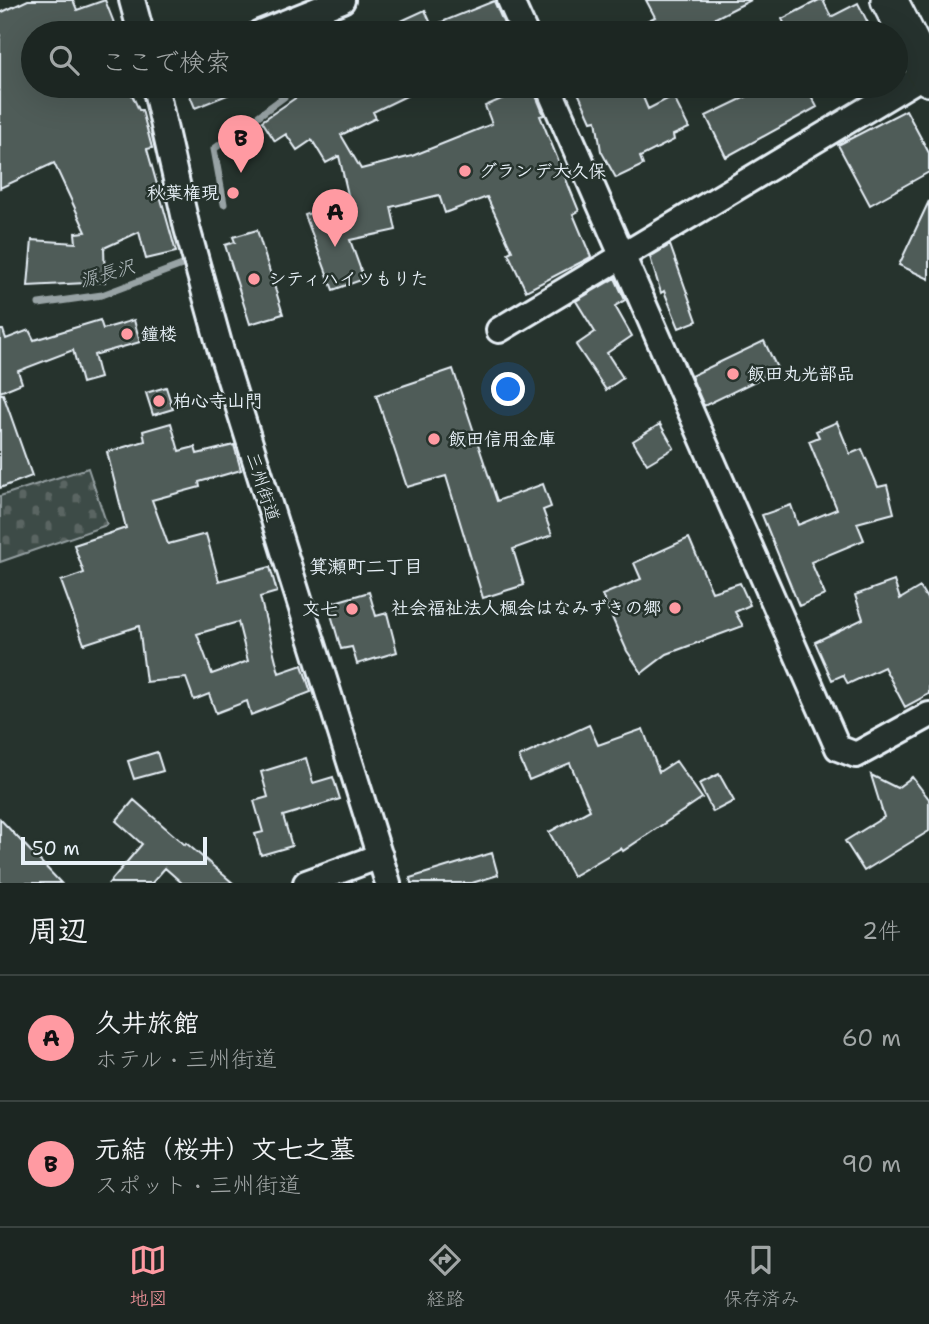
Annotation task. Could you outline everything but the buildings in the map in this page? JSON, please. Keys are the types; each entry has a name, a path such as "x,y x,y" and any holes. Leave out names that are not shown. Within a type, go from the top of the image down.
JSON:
{"highway":[{"path":"889,0 900,21"},
{"path":"908,36 928,74"}],"street":[{"path":"132,0 138,21"},
{"path":"290,21 342,0"},
{"path":"510,0 520,21"},
{"path":"908,86 928,74"},
{"name":"三州街道","path":"158,98 187,228 221,351 388,883"},
{"path":"553,98 838,748 856,755 929,715"},
{"path":"499,330 622,253 887,98"},
{"path":"306,883 380,856"}],"green space":[{"path":"88,468 107,525 0,562 0,496"}],"waterway":[{"name":"源長沢","path":"224,204 214,149 283,98"},
{"name":"源長沢","path":"39,304 102,295 182,265"}],"place":[{"name":"グランデ大久保","path":"465,171"},
{"name":"元結（桜井）文七之墓","path":"241,173"},
{"name":"秋葉権現","path":"233,193"},
{"name":"久井旅館","path":"335,247"},
{"name":"シティハイツもりた","path":"254,279"},
{"name":"鐘楼","path":"127,334"},
{"name":"飯田丸光部品","path":"733,374"},
{"name":"柏心寺山門","path":"159,401"},
{"name":"飯田信用金庫","path":"434,439"},
{"name":"社会福祉法人楓会はなみずきの郷","path":"675,608"},
{"name":"文七","path":"352,609"}],"district":[{"name":"箕瀬町二丁目","path":"366,566"}]}
